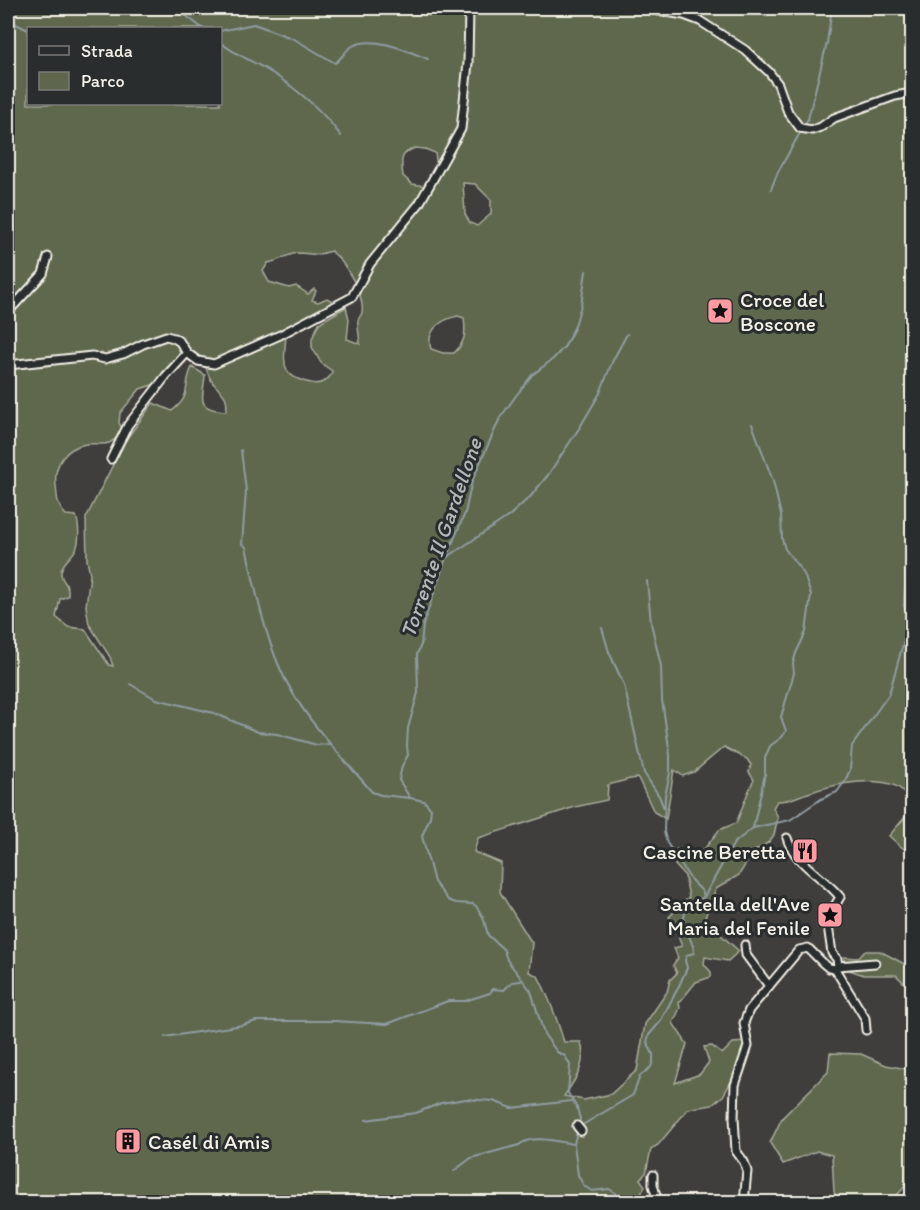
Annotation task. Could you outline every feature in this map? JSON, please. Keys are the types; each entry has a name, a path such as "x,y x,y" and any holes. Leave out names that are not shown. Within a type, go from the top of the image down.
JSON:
{"street":[{"path":"8,365 92,356 105,359 166,336 180,342 187,353 198,361 214,364 280,335 352,297 370,264 419,204 461,129 468,63 469,8"},
{"path":"643,8 684,15 700,21 745,50 769,72 778,84 788,112 800,128 812,130 834,118 895,96 912,93"},
{"path":"8,312 43,274 48,257"},
{"path":"111,459 128,425 187,353"},
{"path":"787,838 799,859 840,897 827,918 832,953 837,959 836,967 866,1018 866,1030"},
{"path":"744,945 746,955 769,986"},
{"path":"744,1203 747,1171 736,1151 735,1086 748,1046 744,1023 749,1010 799,950 808,948 829,968 875,963"},
{"path":"653,1175 658,1203"}],"green space":[{"path":"8,8 912,8 912,809 904,792 896,786 872,781 844,784 789,800 777,801 773,808 778,817 774,835 769,842 753,852 739,875 716,889 704,920 739,951 728,961 705,957 704,964 711,972 711,977 696,982 679,1003 680,1008 673,1023 687,1044 675,1083 700,1074 709,1062 704,1047 712,1046 722,1054 733,1043 745,1042 740,1065 723,1096 712,1105 688,1109 658,1145 651,1149 646,1173 640,1179 645,1186 637,1202 8,1202","holes":["415,148 435,153 437,167 425,186 412,184 403,176 402,158","463,183 475,184 491,200 491,214 477,226 470,223 465,214","331,251 342,262 360,297 362,305 362,314 358,320 360,344 347,339 349,319 346,307 319,323 312,339 312,347 321,363 332,371 325,381 314,384 293,376 285,366 286,333 332,301 327,298 318,302 312,300 316,291 314,289 308,294 296,286 289,288 269,282 263,271 268,263 297,253 321,254","458,316 464,318 465,329 460,346 454,353 443,353 431,349 430,336 436,326","181,351 203,359 210,378 225,396 226,411 205,405 203,402 205,375 192,367 183,400 172,411 153,403 125,441 86,518 87,560 90,575 86,606 89,624 110,657 113,666 109,665 85,629 68,627 56,617 60,599 68,596 61,570 76,549 79,532 76,516 66,515 59,505 56,485 57,471 62,458 72,449 86,444 107,444 115,439 123,430 119,423 120,413 140,389 155,384 165,375","724,747 747,759 751,765 749,772 754,780 736,823 719,830 706,847 690,861 677,849 675,865 685,876 689,897 669,917 678,925 682,946 674,948 678,958 673,965 677,973 670,980 667,992 645,1024 637,1070 611,1094 584,1100 564,1096 581,1064 583,1057 581,1042 564,1042 542,984 538,976 529,972 532,943 500,892 501,863 474,852 478,838 575,807 607,800 608,785 638,778 654,812 666,819 674,770 683,776 694,772"]},
{"path":"912,809 912,854 889,836"},
{"path":"864,951 880,951 912,968 912,988 896,975 864,975 846,969 844,957 858,958"},
{"path":"830,1053 861,1054 886,1065 912,1070 912,1178 900,1192 887,1200 871,1203 839,1202 834,1192 832,1155 817,1151 783,1164 770,1143 782,1118 828,1072"}],"waterway":[{"path":"169,8 180,11 201,27"},
{"path":"804,126 808,119 827,43 832,8"},
{"path":"8,20 27,30"},
{"path":"222,31 254,24 294,39 335,63 351,47 369,42 390,45 428,59"},
{"path":"222,44 291,86 310,101 341,136"},
{"path":"771,189 801,131"},
{"name":"Torrente Il Gardellone","path":"586,271 581,305 575,326 565,346 553,359 532,375 500,418 472,481 465,513 446,558 423,625 421,645 417,654 418,693 408,728 408,755 402,766 399,780 410,798 424,801 431,809 422,836 434,882 448,900 476,906 483,917 488,935 504,950 507,960 531,991 544,1034 557,1052 565,1056 570,1065 568,1093 577,1108 580,1119 574,1144 578,1175 584,1186 592,1191 609,1189 616,1193 612,1202"},
{"path":"446,558 509,516 531,496 548,475 600,393 613,360 627,334"},
{"path":"579,1127 633,1095 640,1076 651,1067 653,1054 647,1042 649,1035 660,1022 678,988 687,968 685,960 687,955 694,953 684,921 688,905 704,897 734,843 753,828 765,774 765,758 770,746 786,731 781,717 794,673 793,663 806,632 811,595 804,574 785,549 782,539 781,515 773,481 752,424"},
{"path":"241,450 246,491 242,544 246,547 268,637 287,684 309,717 372,792 410,798"},
{"path":"753,828 790,820 821,799 837,792 845,781 850,770 852,746 889,694 910,619 904,606 906,561 912,523"},
{"path":"647,581 651,623 661,666 662,700 670,755 664,832 667,843 704,896"},
{"path":"602,628 609,652 624,685 644,773 664,808"},
{"path":"130,684 156,699 214,713 258,732 277,734 317,745 329,744"},
{"path":"8,890 13,891"},
{"path":"165,1037 256,1021 387,1024 448,1001 465,1001 490,993 493,989 504,990 512,982 521,981"},
{"path":"366,1120 416,1113 441,1103 466,1099 493,1101 512,1108 571,1101"},
{"path":"454,1171 471,1158 531,1140 574,1144"}],"place":[{"name":"Croce del Boscone","path":"720,311"},
{"name":"Cascine Beretta","path":"805,851"},
{"name":"Santella dell'Ave Maria del Fenile","path":"830,915"},
{"name":"Casél di Amis","path":"128,1141"}]}
